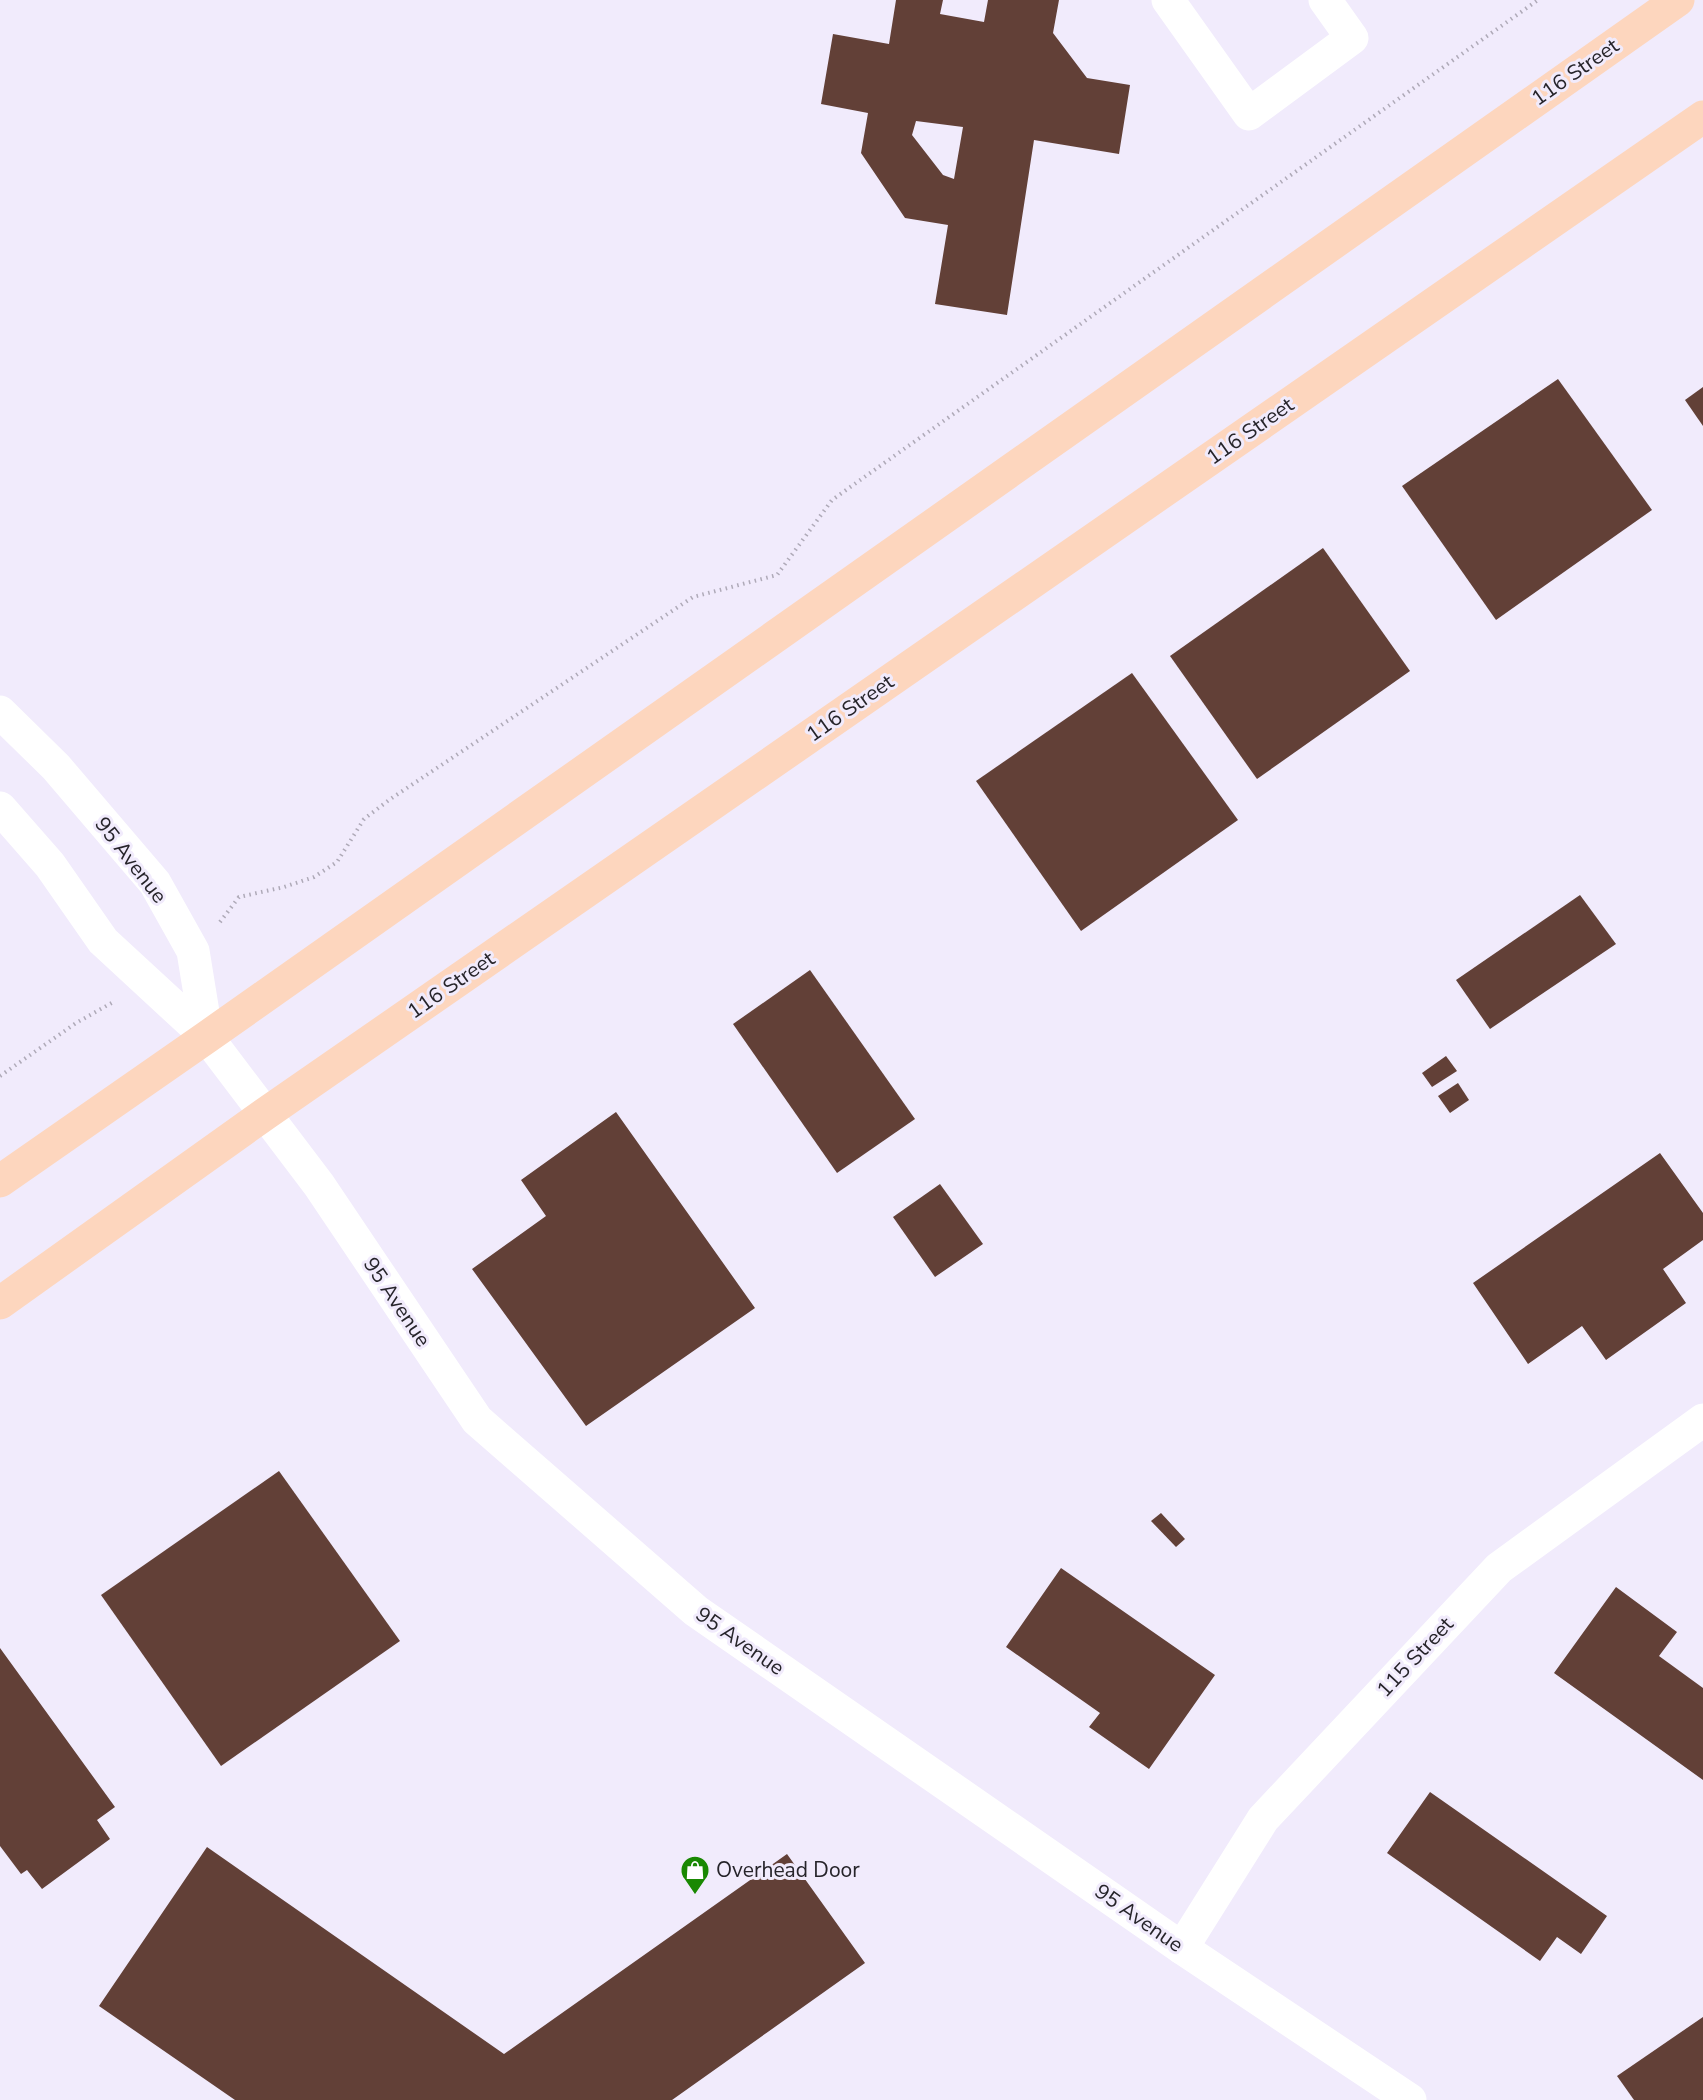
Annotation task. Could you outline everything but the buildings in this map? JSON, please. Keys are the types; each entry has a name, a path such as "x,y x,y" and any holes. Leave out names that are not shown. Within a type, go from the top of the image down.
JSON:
{"main road":[{"name":"116 Street","path":"0,1181 1678,0"},
{"name":"116 Street","path":"0,1303 265,1114 1703,117"}],"street":[{"path":"1168,0 1249,114 1352,38 1334,3"},
{"name":"95 Avenue","path":"0,712 56,767 155,883 193,951 207,1037"},
{"name":"95 Avenue","path":"0,808 50,865 103,941 207,1037 319,1185 477,1420 696,1611 1182,1948 1410,2100"},
{"name":"115 Street","path":"1182,1948 1263,1819 1499,1568 1703,1419"}],"path":[{"path":"193,951 203,944 239,897 284,887 314,877 337,862 364,819 389,800 693,597 777,575 832,500 1538,0"},
{"path":"0,1076 76,1023 148,982"}],"place":[{"name":"Overhead Door","path":"695,1896"}]}
